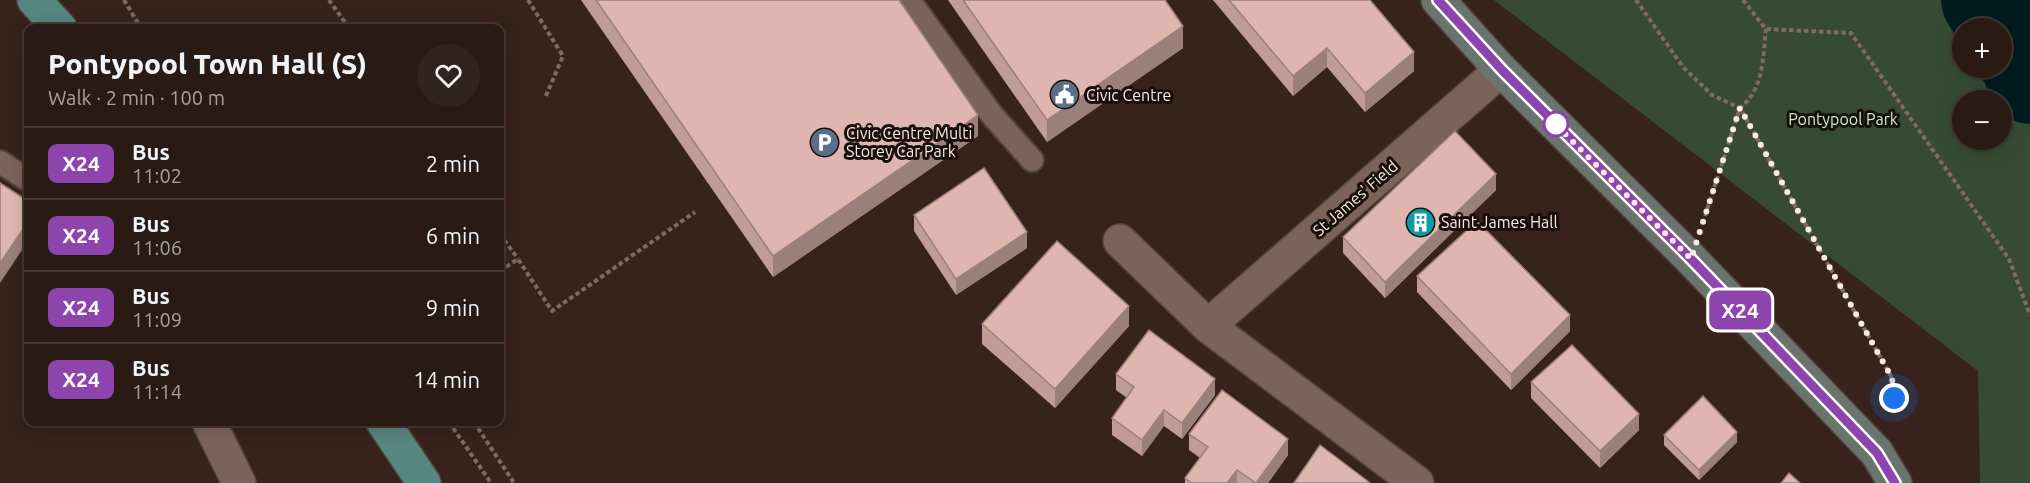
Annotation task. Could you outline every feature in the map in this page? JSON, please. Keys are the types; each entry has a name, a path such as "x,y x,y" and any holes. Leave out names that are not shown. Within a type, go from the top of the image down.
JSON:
{"main road":[{"path":"34,0 56,24"},
{"path":"386,426 424,483"}],"street":[{"path":"1438,0 1502,70 1691,259 1877,453 1895,483"},
{"name":"St James' Field","path":"1208,326 1502,70"},
{"path":"1120,241 1208,326 1417,483"},
{"path":"210,426 239,483"}],"lane":[{"path":"909,0 992,116 1032,160"},
{"path":"0,162 24,177"}],"path":[{"path":"124,0 139,24"},
{"path":"328,0 346,24"},
{"path":"528,0 563,56 545,98"},
{"path":"1638,0 1683,67 1712,95 1740,108 1892,378 1896,418 1877,453"},
{"path":"1691,259 1740,108 1754,97 1761,73 1766,29 1743,0"},
{"path":"1766,29 1851,33 2009,259 2030,315"},
{"path":"504,240 552,310 695,212"},
{"path":"504,269 518,259"},
{"path":"452,426 491,483"},
{"path":"477,426 514,483"}],"green space":[{"name":"Pontypool Park","path":"1494,0 2030,0 2030,483 1980,483 1978,371"}],"building":[{"name":"Civic Centre Multi Storey Car Park","path":"596,0 899,0 978,115 773,256"},
{"name":"Civic Centre","path":"963,0 1165,0 1183,26 1047,120"},
{"path":"1229,0 1370,0 1414,52 1365,93 1327,48 1293,76"},
{"name":"Saint James Hall","path":"1455,131 1496,174 1385,282 1343,237"},
{"path":"984,168 1027,232 956,279 914,215"},
{"path":"0,183 24,198 24,228 0,263"},
{"path":"1477,221 1570,315 1511,374 1417,276"},
{"path":"1057,241 1129,306 1055,389 982,324"},
{"path":"1149,330 1215,379 1182,423 1164,410 1142,440 1112,418 1134,387 1116,374"},
{"path":"1572,345 1639,414 1600,451 1531,382"},
{"path":"1222,390 1288,439 1256,483 1237,470 1227,483 1192,483 1185,478 1208,447 1189,434"},
{"path":"1703,396 1737,432 1699,470 1664,435"},
{"path":"1320,445 1369,482 1369,483 1294,483"},
{"path":"1789,473 1800,483 1781,483"}],"waterway":[{"path":"1984,0 2023,63 2030,81"}],"bus line":[{"name":"X24","path":"1438,0 1502,70 1691,259 1877,453 1895,483"}],"place":[{"name":"Civic Centre","path":"1065,95"},
{"name":"Civic Centre Multi Storey Car Park","path":"825,142"},
{"name":"Saint James Hall","path":"1420,222"}],"route":[{"path":"1556,124 1549,118 1691,259 1740,108 1892,378 1894,398"}]}
